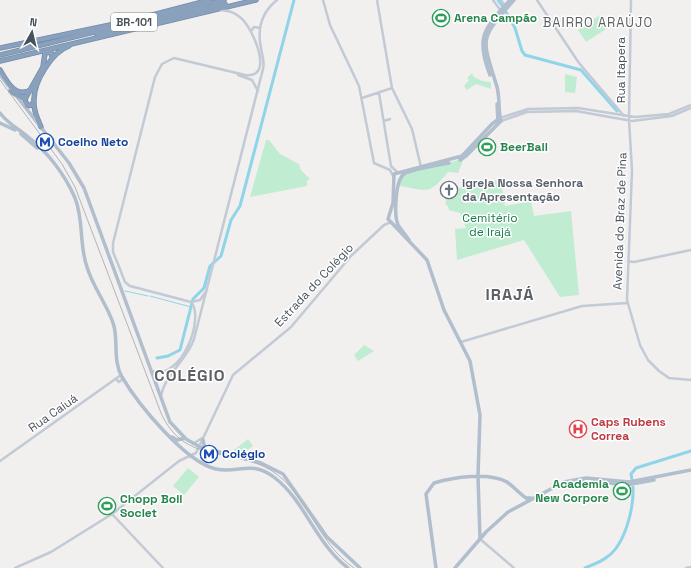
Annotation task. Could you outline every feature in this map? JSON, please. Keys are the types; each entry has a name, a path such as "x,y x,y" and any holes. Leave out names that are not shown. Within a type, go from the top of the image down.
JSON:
{"highway":[{"name":"BR-101","path":"88,31 210,0"},
{"name":"BR-101","path":"2,55 223,2 242,0"},
{"name":"BR-101","path":"128,31 256,0"},
{"name":"BR-101","path":"2,55 93,36 223,2"},
{"path":"181,18 223,2"},
{"path":"0,48 88,31"},
{"path":"61,40 88,31"},
{"path":"93,36 128,31"},
{"path":"0,60 128,31"},
{"name":"BR-101","path":"52,57 61,50 116,34"},
{"path":"2,55 66,35"},
{"path":"0,70 7,82 15,90 23,93 32,90 45,64 45,53 48,51 52,53 52,57 37,85 26,97 24,102 26,105 31,105 34,102"},
{"path":"35,52 42,54 45,57"},
{"name":"BR-101","path":"0,60 2,55"},
{"path":"37,85 34,102 40,127"},
{"path":"11,91 20,97 26,97"}],"main road":[{"path":"506,7 510,0"},
{"path":"389,221 393,203 393,176 397,172 465,158 500,119 496,91 484,59 482,48 485,31 501,12 514,0"},
{"path":"0,75 11,91 69,163 84,188 169,420 181,435 179,439 180,446"},
{"path":"0,113 34,142 61,174 74,197 78,207 87,268 114,327 116,358 122,377 142,406 180,446 191,455 214,468 251,467 272,475 288,491 328,550 348,568"},
{"path":"3,117 0,123 25,137 61,174"},
{"path":"412,244 400,228 397,219 397,189 400,178 407,173 421,168"},
{"path":"397,172 400,178"},
{"path":"389,221 397,219"},
{"path":"389,221 427,260 444,310 470,361 480,411 478,476 480,539"},
{"path":"403,236 407,237"},
{"path":"156,421 173,438 186,439"},
{"path":"176,429 186,439 200,447 258,462 283,474 327,536 339,550 360,568"},
{"path":"203,440 203,445 206,449"},
{"path":"515,507 553,487 582,481 632,485 691,471"},
{"path":"473,477 478,476"},
{"path":"436,568 426,494 435,482 478,476 502,480 527,498 536,496"},
{"path":"455,568 494,524 524,500 523,496"}],"street":[{"path":"207,290 203,298 192,303 132,287 127,284 113,252 113,240 155,77 160,68 166,61 174,58 229,72 254,75 260,68 260,29 265,14 277,0"},
{"path":"323,0 330,25 356,77 362,98 374,163 397,172"},
{"path":"377,0 392,88 412,129 421,168"},
{"path":"493,0 501,12"},
{"path":"501,0 506,7"},
{"path":"537,0 579,63 620,112 627,116"},
{"name":"Rua Itapera","path":"627,116 631,0"},
{"path":"161,398 165,385 191,347 194,339 264,66 251,31 236,14 216,9"},
{"path":"251,31 254,27 260,29"},
{"path":"254,38 260,37"},
{"path":"229,72 252,80 258,92"},
{"path":"362,98 392,88"},
{"path":"379,93 390,168 393,176"},
{"path":"500,119 527,112 576,111 627,116 667,115 691,105"},
{"path":"590,112 620,120 631,121 676,116 691,108"},
{"path":"620,112 620,120"},
{"name":"Avenida do Braz de Pina","path":"627,116 631,121 632,170 627,302 640,345 648,360 659,371 670,378 691,380"},
{"path":"383,122 390,119"},
{"name":"Estrada do Colégio","path":"181,459 196,453 200,447 233,375 291,327 351,256 389,221"},
{"path":"628,261 634,262 691,250"},
{"path":"461,342 582,306 627,302"},
{"path":"152,371 162,372 172,368 180,360 190,338 196,313 192,303"},
{"path":"190,338 194,339"},
{"path":"187,346 191,347"},
{"name":"Rua Caiuá","path":"0,461 122,377"},
{"name":"Estrada do Colégio","path":"193,444 199,441 205,434"},
{"path":"15,568 51,552 112,514 181,459 185,450"},
{"path":"112,514 163,568"},
{"path":"480,539 514,568"},
{"path":"686,568 691,567"}],"green space":[{"path":"600,15 608,28 586,42 578,30"},
{"path":"472,73 474,77 482,81 491,82 491,89 476,84 467,90 464,86 469,80 467,78"},
{"path":"565,74 577,77 575,93 565,92"},
{"path":"266,140 269,140 280,154 299,164 301,170 310,179 307,181 307,186 250,197"},
{"path":"464,158 458,173 448,172 437,185 428,190 400,186 402,177 408,173"},
{"name":"Cemitério de Irajá","path":"501,180 505,206 531,201 534,216 571,211 579,295 560,297 524,240 457,260 455,229 466,228 460,213 449,210 448,206 445,204 447,198 452,199 453,196 457,196 459,188 467,184"},
{"path":"364,345 374,351 358,361 354,355"},
{"path":"248,439 253,446 238,457 229,454"},
{"path":"188,468 199,477 184,495 173,486"}],"waterway":[{"path":"157,358 168,356 180,350 193,299 204,288 210,266 221,256 231,220 240,206 294,0"},
{"path":"498,0 503,7"},
{"path":"506,12 515,28 522,51 525,55 581,70 617,111"},
{"path":"125,291 148,296"},
{"path":"150,296 191,307"},
{"path":"632,480 631,474 636,468 691,451"},
{"path":"585,568 605,559 619,544 630,515 633,487"}],"railway":[{"path":"0,80 62,164 75,187 161,413 171,430 183,441 196,448 257,464 272,471 284,480 304,505 330,545 341,558 354,568"}],"place":[{"name":"Arena Campão","path":"441,18"},
{"name":"Coelho Neto","path":"45,142"},
{"name":"BeerBall","path":"487,147"},
{"name":"Igreja Nossa Senhora da Apresentação","path":"449,190"},
{"name":"Caps Rubens Correa","path":"578,429"},
{"name":"Colégio","path":"209,454"},
{"name":"Academia New Corpore","path":"622,491"},
{"name":"Chopp Boll Societ","path":"107,506"}],"district":[{"name":"BAIRRO ARAÚJO","path":"598,22"},
{"name":"IRAJÁ","path":"510,294"},
{"name":"COLÉGIO","path":"190,375"}]}
